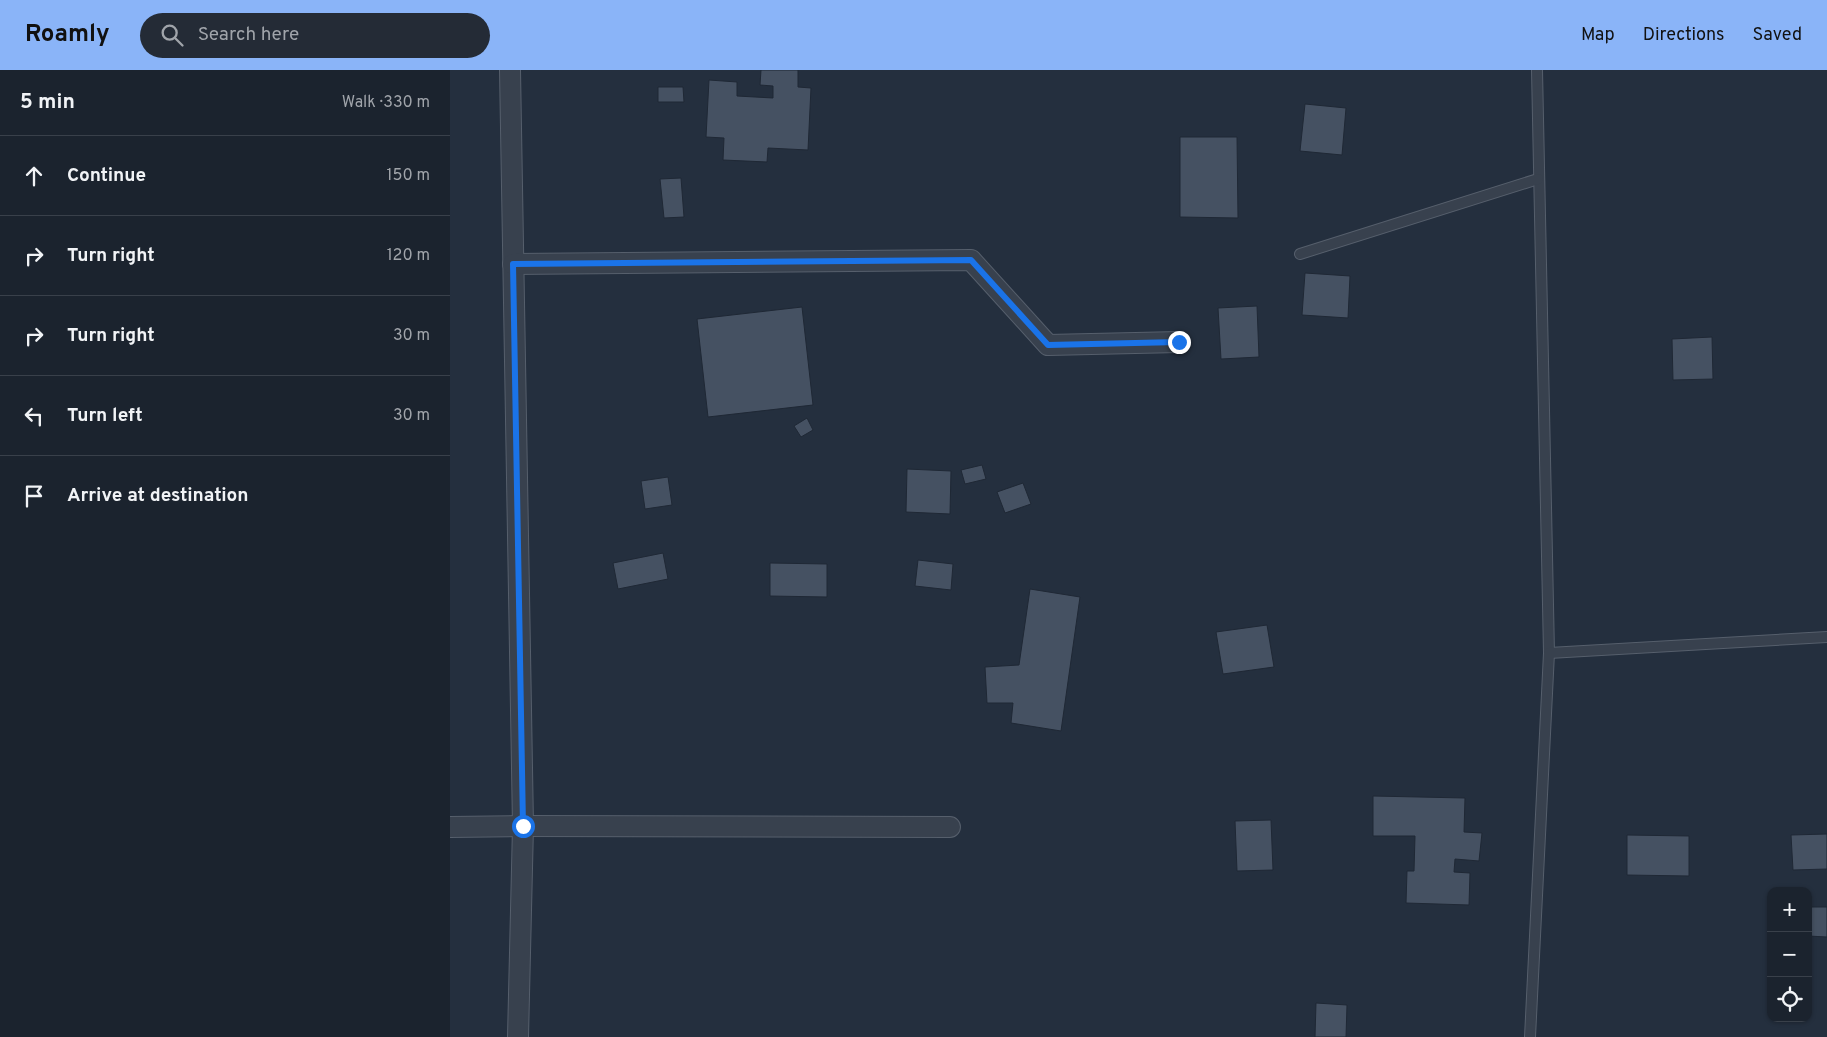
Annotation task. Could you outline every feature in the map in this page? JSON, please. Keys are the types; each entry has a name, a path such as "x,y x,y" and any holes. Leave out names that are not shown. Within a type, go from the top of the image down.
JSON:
{"street":[{"path":"510,70 523,826 518,1037"},
{"path":"513,264 971,260 1048,345 1179,342"},
{"path":"450,828 523,826 950,827"}],"lane":[{"path":"1530,1037 1548,653 1537,70"},
{"path":"1300,254 1538,179"},
{"path":"1548,653 1827,637"}],"building":[{"path":"761,70 798,70 798,87 811,88 808,150 768,148 767,162 723,160 724,138 706,137 709,80 737,82 737,96 773,98 773,86 760,85"},
{"path":"658,87 683,87 684,102 658,102"},
{"path":"1305,104 1346,108 1342,155 1300,151"},
{"path":"1180,137 1237,137 1238,218 1180,217"},
{"path":"681,178 684,217 664,218 660,179"},
{"path":"1305,273 1350,276 1348,318 1302,315"},
{"path":"1257,306 1259,357 1221,359 1218,308"},
{"path":"802,307 813,405 708,417 697,319"},
{"path":"1712,337 1713,379 1673,380 1672,339"},
{"path":"807,418 813,430 801,437 794,426"},
{"path":"982,465 986,479 965,484 961,470"},
{"path":"907,469 951,471 950,514 906,512"},
{"path":"668,477 672,505 645,509 641,481"},
{"path":"1023,483 1031,504 1005,513 997,492"},
{"path":"663,553 668,579 618,589 613,563"},
{"path":"918,560 953,564 951,590 915,586"},
{"path":"770,563 827,564 827,597 770,596"},
{"path":"1030,589 1080,597 1061,731 1011,723 1013,703 987,703 985,667 1019,665"},
{"path":"1267,625 1274,667 1223,674 1216,632"},
{"path":"1373,796 1465,798 1464,832 1482,833 1479,861 1455,859 1454,872 1470,873 1469,905 1406,903 1407,871 1414,871 1415,836 1373,836"},
{"path":"1271,820 1273,870 1237,871 1235,821"},
{"path":"1827,834 1827,869 1793,870 1791,835"},
{"path":"1627,835 1689,836 1689,876 1627,875"},
{"path":"1812,907 1827,907 1827,937 1812,936"},
{"path":"1316,1003 1347,1005 1346,1037 1315,1037"}],"route":[{"path":"523,826 513,264 971,260 1048,345 1179,342"}]}
